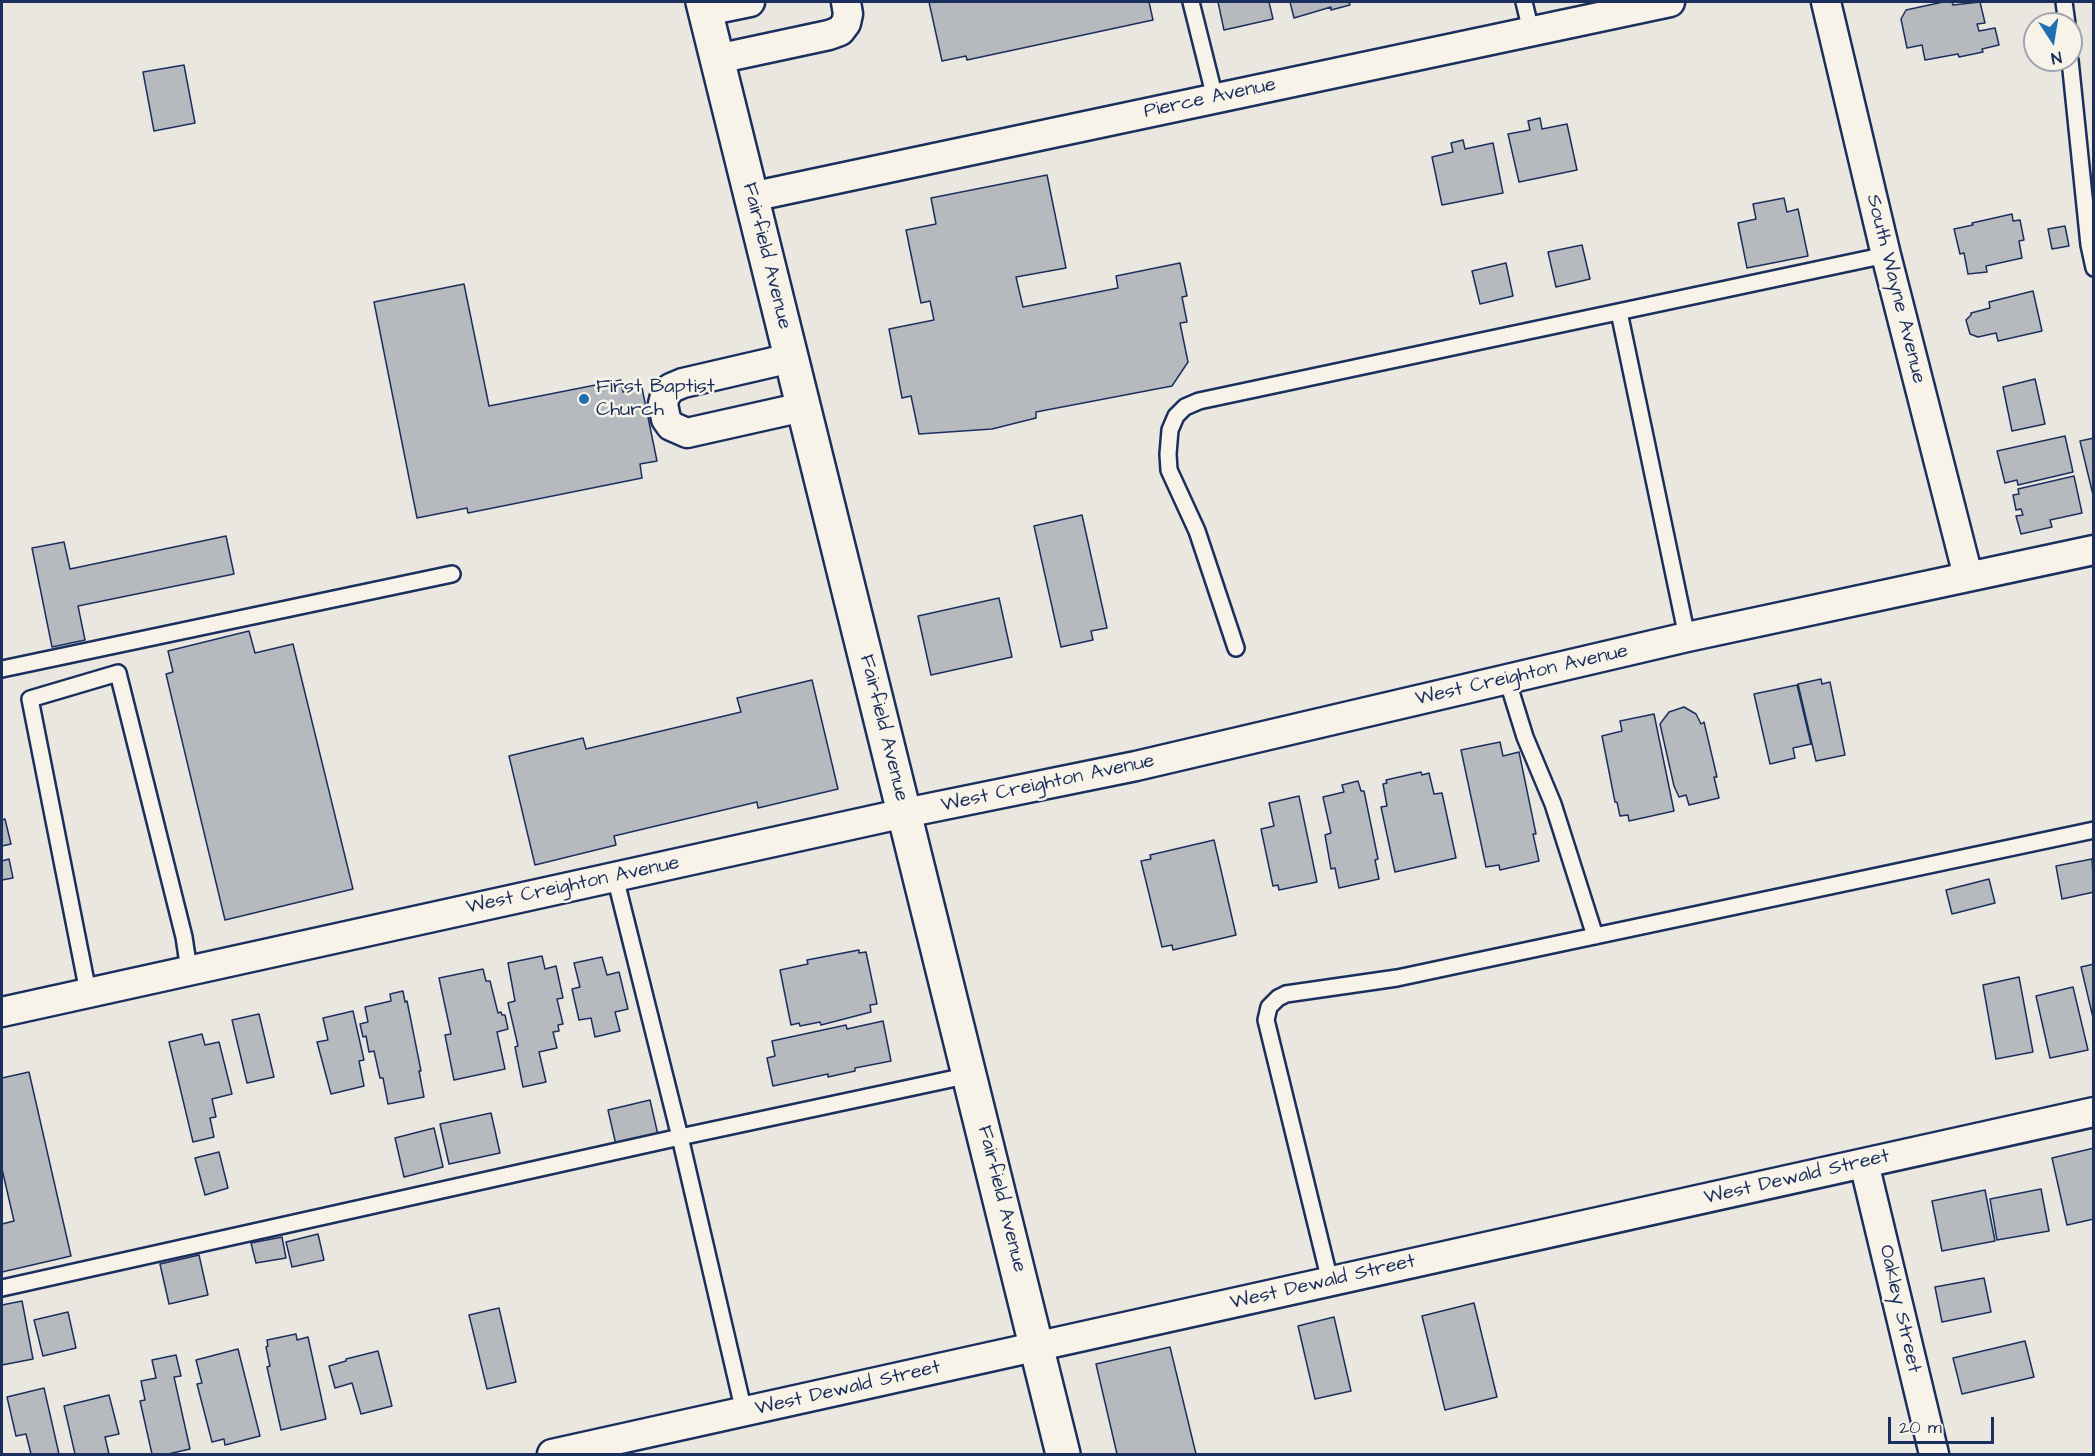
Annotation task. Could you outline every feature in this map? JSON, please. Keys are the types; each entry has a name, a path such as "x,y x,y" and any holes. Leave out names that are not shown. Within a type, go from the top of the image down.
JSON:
{"main road":[{"name":"Fairfield Avenue","path":"705,6 1064,1455"}],"street":[{"path":"705,6 750,2"},
{"path":"717,58 840,31 846,23 848,14 846,2"},
{"name":"Pierce Avenue","path":"751,197 1670,2"},
{"name":"South Wayne Avenue","path":"1826,2 1886,255 1968,576"},
{"path":"791,358 671,388 663,404 666,419 671,426 687,433 803,407"},
{"name":"West Creighton Avenue","path":"2,1012 905,813 1136,766 1688,637 2094,550"},
{"name":"West Dewald Street","path":"552,1455 2094,1112"},
{"name":"Oakley Street","path":"1864,1163 1934,1455"}],"lane":[{"path":"1191,2 1215,98"},
{"path":"1524,2 1531,31"},
{"path":"2071,72 2089,245 2094,268"},
{"path":"1236,648 1197,531 1169,470 1170,430 1176,416 1185,406 1199,401 1886,255"},
{"path":"1619,312 1688,637"},
{"path":"2,669 452,574"},
{"path":"88,992 30,699 118,673 184,937 189,970"},
{"path":"1507,679 1525,737 1553,804 1595,936"},
{"path":"1330,1281 1266,1020 1269,1007 1286,994 1398,978 2094,830"},
{"path":"615,877 680,1137 744,1412"},
{"path":"2,1288 970,1075"}],"building":[{"path":"929,2 1149,2 1153,20 967,60 966,56 942,61"},
{"path":"1218,2 1269,2 1273,19 1224,30"},
{"path":"1290,2 1349,2 1350,5 1331,10 1331,7 1294,18"},
{"path":"1952,2 1953,5 1980,2 1985,23 1977,24 1979,31 1995,28 1999,45 1982,49 1983,52 1959,57 1958,54 1925,60 1922,45 1907,48 1901,19 1906,10"},
{"path":"184,65 195,123 154,131 143,72"},
{"path":"1540,118 1542,129 1567,124 1577,170 1519,182 1508,134 1530,130 1528,121"},
{"path":"1463,140 1465,149 1493,143 1503,193 1442,205 1432,157 1453,152 1451,143"},
{"path":"1047,175 1066,268 1016,277 1023,307 1118,288 1116,276 1180,263 1187,296 1182,297 1187,322 1180,323 1188,362 1172,386 1036,412 1036,418 992,429 919,434 911,396 902,398 889,329 934,320 930,301 921,303 906,230 936,224 931,198"},
{"path":"1784,198 1787,212 1798,209 1808,256 1747,268 1738,223 1756,219 1753,204"},
{"path":"2012,214 2013,221 2020,220 2024,240 2019,241 2022,258 1986,266 1987,272 1968,274 1964,253 1960,254 1954,229"},
{"path":"2065,226 2069,246 2052,249 2048,229"},
{"path":"1582,245 1590,279 1556,287 1548,252"},
{"path":"1506,263 1513,296 1480,304 1472,271"},
{"name":"First Baptist Church","path":"464,284 489,406 621,380 623,392 642,388 657,461 640,464 642,478 468,513 467,508 417,518 374,302"},
{"path":"2033,291 2042,331 1998,341 1996,333 1978,337 1970,334 1966,320 1971,313 1990,308 1989,302"},
{"path":"2035,379 2045,424 2012,431 2003,387"},
{"path":"2065,436 2073,472 2018,485 2017,480 2005,483 1997,451"},
{"path":"2094,438 2094,499 2080,441"},
{"path":"2074,476 2082,513 2050,520 2052,527 2021,534 2016,516 2023,515 2021,509 2016,510 2013,495 2019,494 2018,489"},
{"path":"1082,515 1107,628 1091,631 1093,640 1061,647 1034,526"},
{"path":"226,536 234,574 78,606 85,640 52,647 32,548 64,542 70,569"},
{"path":"999,598 1012,657 931,675 918,616"},
{"path":"249,631 255,653 293,644 353,889 225,920 166,674 173,672 168,651"},
{"path":"1821,679 1822,684 1830,682 1845,755 1816,761 1798,684"},
{"path":"812,680 838,789 758,808 757,802 614,836 616,845 535,865 509,756 583,738 586,749 741,712 737,698"},
{"path":"1797,685 1811,744 1793,748 1795,758 1770,764 1754,694"},
{"path":"1684,707 1696,714 1701,724 1704,722 1717,777 1714,777 1719,798 1689,805 1686,795 1679,797 1674,786 1660,724 1669,712"},
{"path":"1654,714 1674,811 1629,821 1628,815 1620,816 1617,802 1615,802 1602,736 1622,731 1620,721"},
{"path":"1500,742 1503,756 1519,752 1536,834 1533,834 1539,861 1500,870 1499,865 1486,867 1461,750"},
{"path":"1421,772 1422,775 1429,773 1434,794 1442,793 1456,858 1395,872 1381,807 1387,806 1383,784 1387,783 1386,780"},
{"path":"1358,781 1361,791 1364,791 1378,859 1375,860 1379,879 1339,888 1335,868 1331,869 1325,835 1331,833 1323,797 1344,792 1342,785"},
{"path":"1299,796 1317,882 1279,890 1278,885 1273,886 1261,829 1274,826 1269,803"},
{"path":"5,819 11,844 2,846 2,820"},
{"path":"1214,840 1236,935 1173,950 1172,945 1162,947 1141,861 1151,859 1150,855"},
{"path":"9,859 13,878 2,880 2,861"},
{"path":"2092,859 2094,892 2062,899 2056,866"},
{"path":"1989,879 1995,903 1952,914 1946,890"},
{"path":"859,950 859,953 866,952 877,1004 870,1005 871,1012 821,1025 820,1022 800,1026 799,1023 791,1025 780,970 808,964 807,960"},
{"path":"542,956 545,969 556,966 563,998 557,999 563,1024 558,1025 559,1031 553,1032 557,1048 539,1052 546,1082 523,1087 515,1047 518,1046 508,1003 515,1001 508,963"},
{"path":"602,957 607,975 619,972 628,1009 615,1012 620,1031 595,1037 591,1018 579,1020 572,989 580,987 574,963"},
{"path":"2094,964 2094,1022 2081,967"},
{"path":"483,969 486,981 490,981 498,1013 505,1015 508,1029 497,1032 505,1069 454,1080 445,1035 451,1034 439,978"},
{"path":"2019,977 2033,1052 1996,1059 1983,985"},
{"path":"2073,987 2088,1050 2050,1058 2036,996"},
{"path":"403,991 421,1071 419,1071 424,1097 388,1104 383,1078 380,1078 374,1051 369,1052 366,1036 363,1037 360,1024 368,1022 365,1007 391,1001 390,994"},
{"path":"353,1011 364,1060 359,1061 364,1086 331,1094 317,1042 328,1040 323,1018"},
{"path":"259,1014 274,1077 247,1083 232,1020"},
{"path":"883,1021 891,1061 855,1068 855,1071 828,1077 828,1074 773,1086 767,1058 775,1056 772,1041 846,1025 847,1029"},
{"path":"202,1034 205,1045 219,1042 232,1094 212,1099 216,1117 210,1118 214,1137 193,1142 169,1042"},
{"path":"29,1072 71,1256 2,1272 2,1224 14,1221 2,1169 2,1078"},
{"path":"650,1100 658,1135 616,1145 608,1110"},
{"path":"491,1113 500,1153 449,1164 440,1124"},
{"path":"434,1128 443,1167 404,1177 395,1138"},
{"path":"2094,1148 2094,1219 2067,1225 2052,1158"},
{"path":"219,1152 228,1188 205,1195 195,1158"},
{"path":"2041,1189 2049,1231 1997,1240 1990,1199"},
{"path":"1985,1190 1995,1241 1942,1251 1932,1201"},
{"path":"318,1234 324,1260 292,1267 286,1242"},
{"path":"282,1237 286,1258 256,1263 251,1243"},
{"path":"199,1255 208,1295 169,1304 160,1264"},
{"path":"1984,1278 1991,1312 1942,1322 1935,1287"},
{"path":"22,1301 33,1359 2,1365 2,1305"},
{"path":"1474,1303 1497,1397 1445,1410 1422,1316"},
{"path":"499,1308 516,1382 487,1389 469,1315"},
{"path":"68,1312 76,1348 43,1356 34,1320"},
{"path":"1334,1317 1351,1391 1315,1399 1298,1326"},
{"path":"296,1334 297,1340 308,1337 326,1419 281,1430 267,1367 270,1366 267,1340"},
{"path":"2025,1341 2034,1377 1962,1394 1953,1358"},
{"path":"1170,1347 1196,1454 1117,1454 1096,1364"},
{"path":"238,1349 260,1436 225,1445 224,1439 212,1442 197,1384 202,1383 196,1360"},
{"path":"378,1351 392,1406 361,1414 352,1383 335,1388 329,1366"},
{"path":"176,1355 181,1376 174,1377 190,1449 168,1454 152,1454 140,1401 145,1400 141,1381 156,1378 152,1360"},
{"path":"44,1388 59,1454 31,1454 26,1434 16,1436 7,1397"},
{"path":"109,1395 119,1434 105,1437 109,1454 75,1454 64,1406"}],"place":[{"name":"First Baptist Church","path":"584,399"}]}
